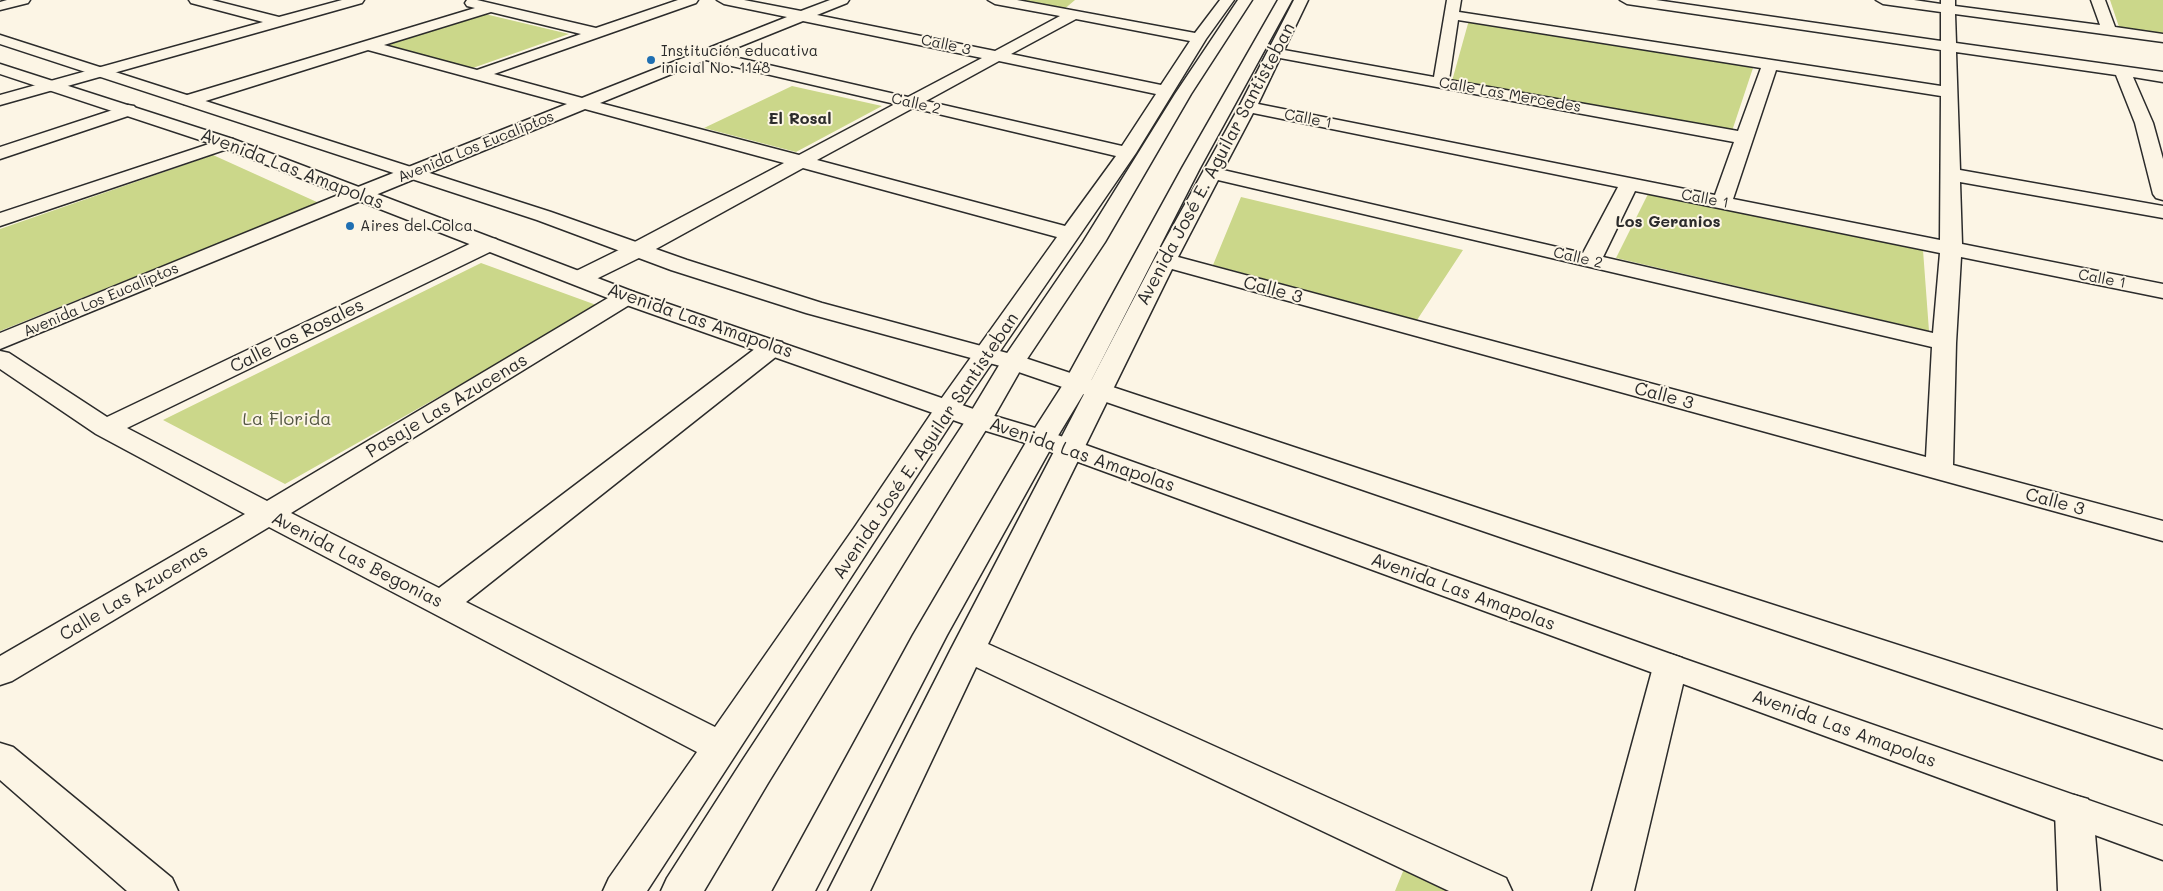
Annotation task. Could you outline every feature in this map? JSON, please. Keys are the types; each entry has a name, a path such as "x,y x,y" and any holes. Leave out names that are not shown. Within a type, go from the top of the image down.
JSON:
{"street":[{"path":"0,6 23,0"},
{"path":"196,0 279,22"},
{"path":"0,100 357,0"},
{"path":"458,0 597,34"},
{"path":"477,76 691,0"},
{"name":"Calle 3","path":"724,0 1167,91"},
{"name":"Avenida Los Eucaliptos","path":"0,342 360,193 842,0"},
{"path":"995,0 1074,9 1199,38"},
{"name":"Avenida José E. Aguilar Santisteban","path":"624,891 865,535 948,408 1127,153 1199,38 1227,0"},
{"name":"Avenida José E. Aguilar Santisteban","path":"682,891 755,772 980,420 1013,362 1094,242 1183,94 1245,0"},
{"name":"Avenida José E. Aguilar Santisteban","path":"1089,387 1186,177 1285,0"},
{"name":"Avenida José E. Aguilar Santisteban","path":"794,891 930,635 1056,444 1165,260 1248,107 1301,0"},
{"path":"1627,0 2163,77"},
{"path":"1883,0 1949,4 2163,38"},
{"path":"2098,0 2109,30"},
{"path":"1939,471 1944,343 1951,248 1949,4"},
{"path":"1440,82 1453,7 1770,64 1949,92"},
{"path":"190,100 489,8"},
{"path":"580,278 637,250 997,56 1074,9"},
{"name":"Avenida Las Amapolas","path":"0,39 96,72 190,100 544,216 637,250 814,308 985,356 1013,362 1663,582 2163,745"},
{"path":"366,45 1070,234"},
{"name":"Calle Las Mercedes","path":"1276,53 1744,138"},
{"name":"Calle 2","path":"705,55 1127,153"},
{"path":"1722,202 1770,64"},
{"name":"Avenida Las Amapolas","path":"0,69 227,142 580,278 626,298 773,347 980,420 1056,444 1670,667 2163,843"},
{"path":"2122,71 2144,123 2163,194"},
{"name":"Calle 1","path":"1248,107 2163,291"},
{"path":"0,152 128,110"},
{"path":"2144,123 2163,126"},
{"path":"0,220 227,142"},
{"name":"Calle 2","path":"1212,173 1944,343"},
{"path":"1950,174 2163,212"},
{"path":"1590,261 1629,184"},
{"name":"Calle los Rosales","path":"106,428 488,244"},
{"name":"Calle 3","path":"1165,260 2163,532"},
{"name":"Pasaje Las Azucenas","path":"268,514 626,298"},
{"path":"441,604 773,347"},
{"name":"Avenida Las Begonias","path":"0,358 106,428 441,604 722,748"},
{"name":"Avenida José E. Aguilar Santisteban","path":"849,891 968,649 1056,444"},
{"name":"Calle Las Azucenas","path":"0,672 268,514"},
{"path":"968,649 1491,891"},
{"path":"1613,891 1670,667"},
{"path":"0,758 157,891"},
{"path":"2074,811 2079,891"}],"green space":[{"path":"1008,0 1075,0 1062,11"},
{"path":"2110,0 2163,0 2163,35 2120,30"},
{"path":"485,14 569,34 470,69 384,46"},
{"path":"1469,20 1754,65 1732,131 1452,81"},
{"path":"792,86 882,106 796,152 704,128"},
{"path":"213,155 319,203 0,331 0,229"},
{"path":"1648,194 1923,250 1929,331 1616,258"},
{"path":"1241,197 1463,250 1417,320 1213,265"},
{"name":"La Florida","path":"481,263 599,306 285,484 163,420"},
{"path":"1404,869 1451,891 1395,891"}],"place":[{"name":"Institución educativa inicial No. 1148","path":"651,60"},
{"name":"Aires del Colca","path":"350,226"}],"district":[{"name":"El Rosal","path":"800,119"},
{"name":"Los Geranios","path":"1668,222"}]}
